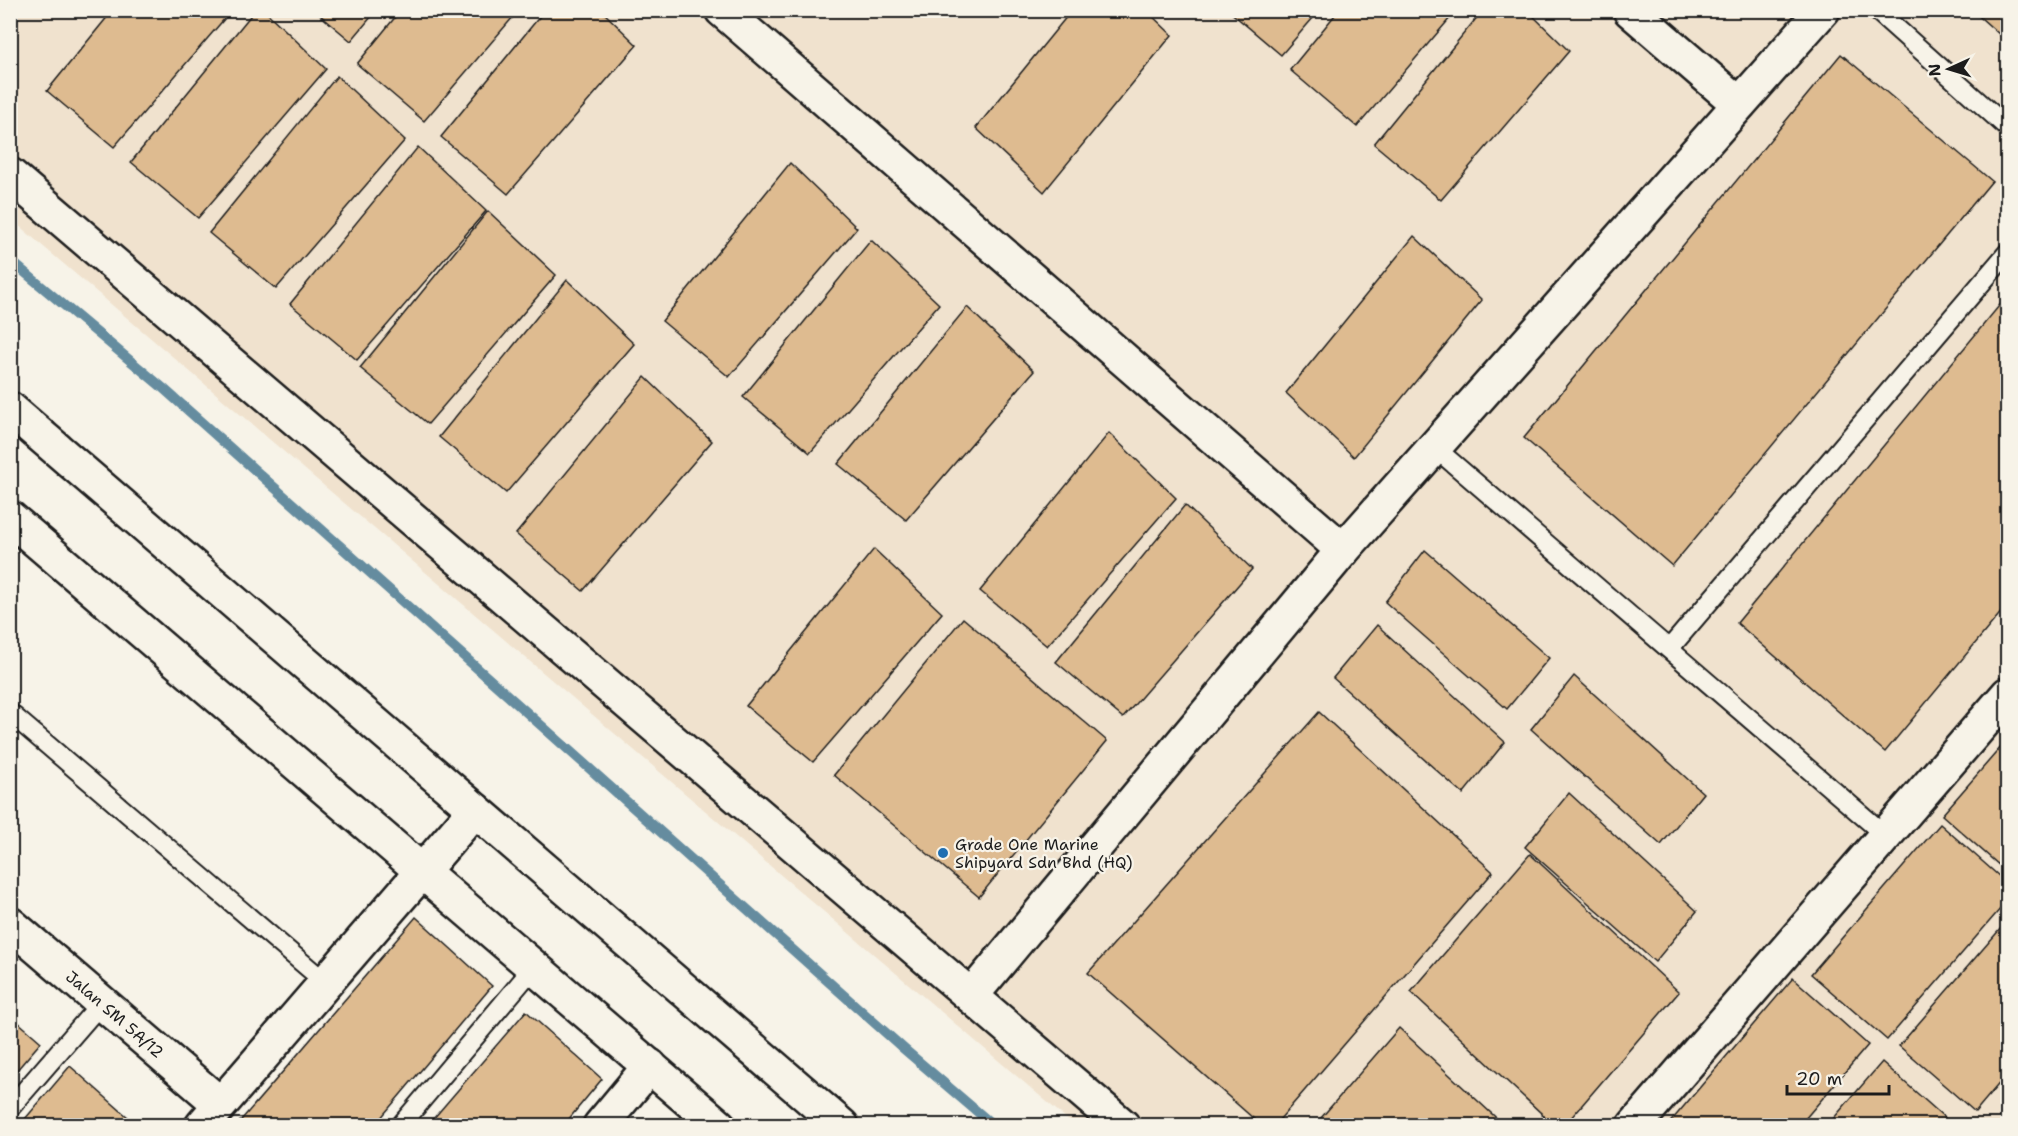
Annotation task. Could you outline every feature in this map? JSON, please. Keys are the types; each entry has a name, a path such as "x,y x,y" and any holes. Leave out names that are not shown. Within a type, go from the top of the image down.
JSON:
{"street":[{"path":"722,10 1343,550"},
{"path":"1629,10 1739,105"},
{"path":"971,996 1343,550 1823,10"},
{"path":"10,175 1123,1125"},
{"path":"10,409 842,1125"},
{"path":"10,518 719,1125"},
{"path":"1634,1125 2007,694"},
{"path":"211,1115 475,810"},
{"name":"Jalan SM 5A/12","path":"10,924 102,1002 211,1115"},
{"path":"600,1125 650,1066"}],"lane":[{"path":"1876,10 2007,128"},
{"path":"1669,649 2007,252"},
{"path":"1434,447 1885,835"},
{"path":"10,713 326,983"},
{"path":"400,1125 533,968"},
{"path":"10,1108 102,1002"}],"shaded area":[{"path":"11,11 2007,11 2007,1125 1074,1125 11,219"}],"building":[{"path":"113,10 232,10 114,147 47,91"},
{"path":"255,10 264,10 326,69 198,218 131,162"},
{"path":"314,10 377,10 351,41"},
{"path":"401,10 519,10 424,121 357,64"},
{"path":"545,10 601,10 637,45 508,194 441,137"},
{"path":"1072,10 1146,10 1172,35 1044,192 976,128"},
{"path":"1228,10 1320,10 1281,55"},
{"path":"1339,10 1457,10 1357,127 1290,70"},
{"path":"1483,10 1527,10 1569,51 1441,200 1374,144"},
{"path":"1972,10 2008,10 2008,42"},
{"path":"1841,54 1992,181 1672,566 1524,438"},
{"path":"337,76 405,140 276,289 209,233"},
{"path":"418,147 486,211 357,360 290,304"},
{"path":"790,163 857,228 729,377 662,321"},
{"path":"488,211 556,275 428,424 360,368"},
{"path":"1414,236 1482,300 1354,457 1286,393"},
{"path":"871,240 939,304 810,453 743,397"},
{"path":"567,280 634,344 506,493 439,437"},
{"path":"2008,295 2008,604 1885,752 1737,623"},
{"path":"967,307 1034,371 906,520 838,464"},
{"path":"645,377 712,441 583,591 516,534"},
{"path":"1109,433 1176,498 1047,646 980,591"},
{"path":"1185,505 1252,569 1123,718 1056,662"},
{"path":"874,549 942,613 813,762 746,706"},
{"path":"1425,550 1549,658 1507,709 1385,602"},
{"path":"963,618 1107,741 979,897 834,775"},
{"path":"1377,625 1505,742 1463,794 1333,678"},
{"path":"1574,676 1703,793 1661,845 1531,729"},
{"path":"1319,712 1493,872 1274,1126 1262,1126 1088,973"},
{"path":"2008,739 2008,873 1942,815"},
{"path":"1569,793 1697,911 1655,962 1525,847"},
{"path":"1940,824 2008,884 2008,900 1887,1040 1811,974"},
{"path":"1530,854 1679,992 1564,1126 1555,1126 1411,992"},
{"path":"416,917 492,986 374,1126 236,1126"},
{"path":"2008,920 2008,1073 1975,1112 1899,1046"},
{"path":"1793,978 1868,1045 1799,1126 1667,1126"},
{"path":"526,1011 602,1079 563,1126 427,1126"},
{"path":"10,1015 41,1042 10,1078"},
{"path":"1399,1028 1505,1126 1314,1126"},
{"path":"1882,1062 1954,1126 1827,1126"},
{"path":"70,1066 138,1126 19,1126"}],"waterway":[{"path":"10,260 163,388 904,1049 994,1126"}],"place":[{"name":"Grade One Marine Shipyard Sdn Bhd (HQ)","path":"943,853"}]}
